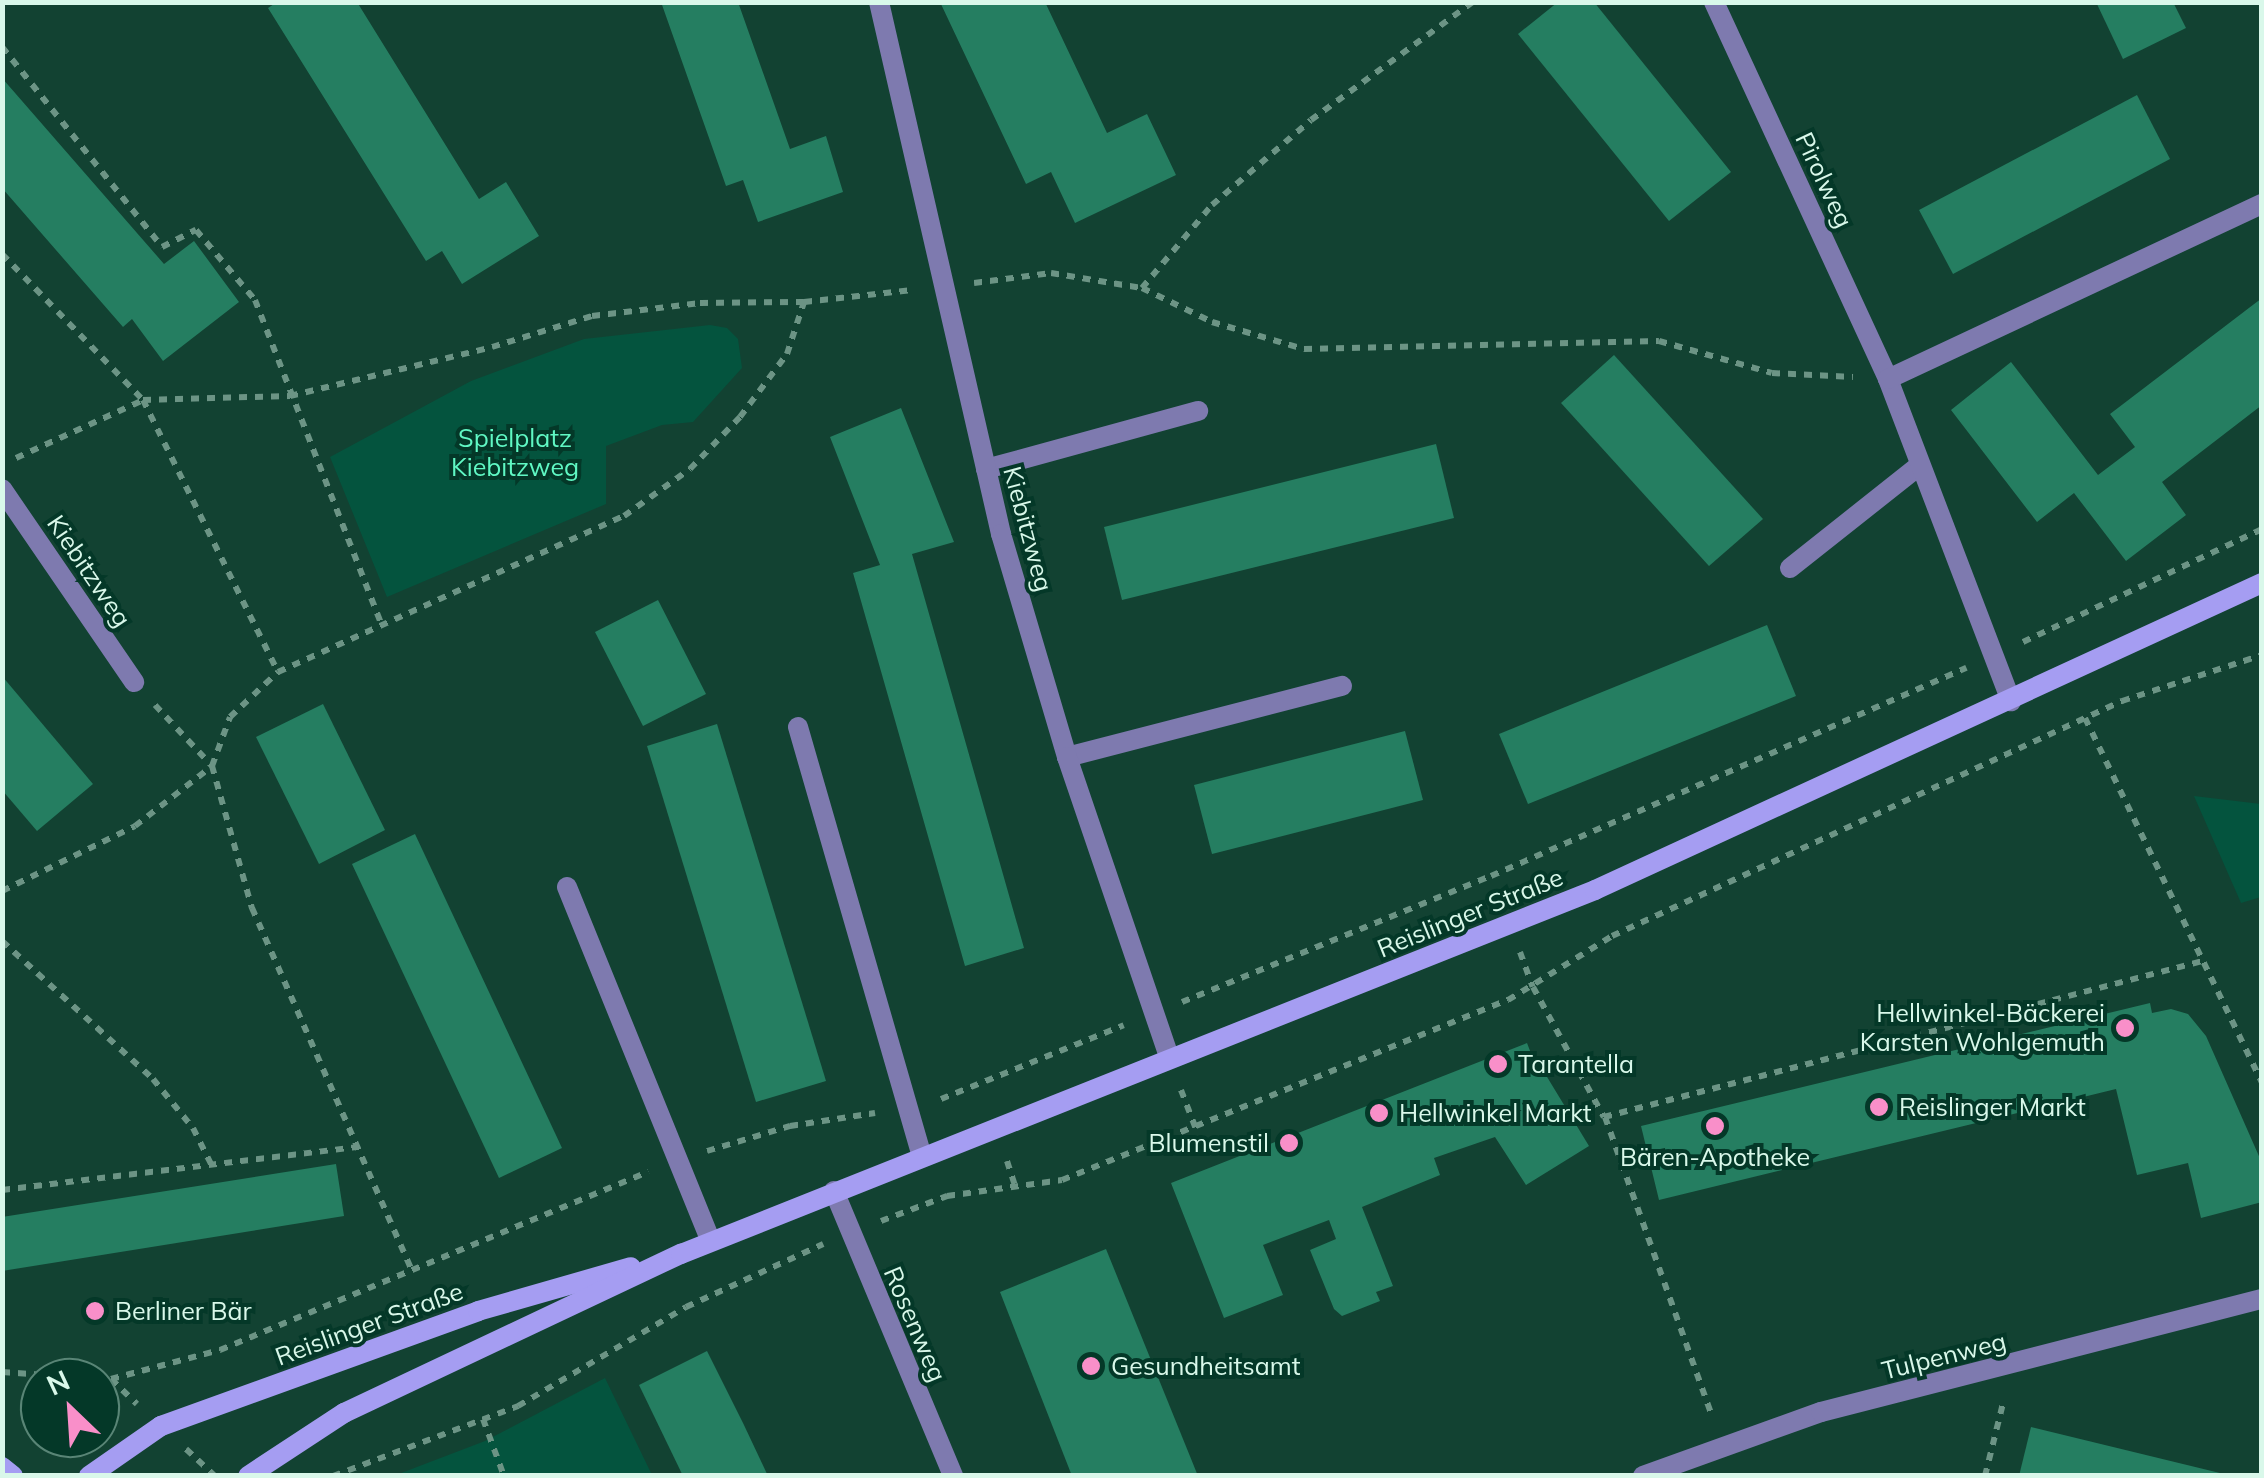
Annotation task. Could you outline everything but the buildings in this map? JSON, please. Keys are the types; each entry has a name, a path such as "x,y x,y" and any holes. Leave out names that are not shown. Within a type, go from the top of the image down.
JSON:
{"street":[{"name":"Kiebitzweg","path":"878,2 986,468 1067,757 1169,1058"},
{"name":"Pirolweg","path":"1714,2 1888,379 1990,657 2011,701"},
{"path":"1888,379 2262,204"},
{"path":"986,468 1198,412"},
{"path":"1790,568 1920,466"},
{"name":"Kiebitzweg","path":"2,489 134,682"},
{"name":"Reislinger Straße","path":"248,1476 344,1413 682,1254 1594,890 2262,583"},
{"path":"1067,757 1342,686"},
{"path":"798,727 922,1156"},
{"path":"568,888 711,1242"},
{"name":"Rosenweg","path":"834,1191 952,1476"},
{"name":"Reislinger Straße","path":"89,1476 161,1426 478,1311 682,1254"},
{"name":"Tulpenweg","path":"1643,1476 1821,1412 2262,1299"},
{"path":"2,1467 13,1476"}],"path":[{"path":"1142,288 1212,205 1310,120 1474,2"},
{"path":"2,47 162,247 196,230 254,300 382,626"},
{"path":"2,891 135,826 212,766 230,716 278,672 624,516 690,469 740,417 787,354 804,302"},
{"path":"2,464 143,400 278,672"},
{"path":"120,1377 220,1350 678,1160 790,1126 908,1108 952,1096 1492,876 1990,657 2262,529"},
{"path":"333,1476 518,1406 686,1307 849,1232 947,1196 1062,1180 1533,988 1612,936 2122,701 2262,656"},
{"path":"134,682 212,766 252,908 412,1270"},
{"path":"2086,718 2262,1082"},
{"path":"2,940 152,1079 193,1128 211,1164"},
{"path":"1604,1117 2203,961"},
{"path":"1533,988 1604,1117 1723,1446"},
{"path":"2,1190 358,1147"},
{"path":"1985,1476 2013,1365"},
{"path":"483,1419 504,1476"}],"green space":[{"name":"Spielplatz Kiebitzweg","path":"710,325 727,328 738,339 742,368 693,422 662,425 606,446 606,504 387,597 330,457 471,381 584,339"},
{"path":"2194,796 2261,804 2261,897 2241,903"},
{"path":"605,1378 652,1475 396,1475 485,1441"}],"place":[{"name":"Hellwinkel-Bäckerei Karsten Wohlgemuth","path":"2125,1028"},
{"name":"Tarantella","path":"1498,1064"},
{"name":"Reislinger Markt","path":"1879,1107"},
{"name":"Hellwinkel Markt","path":"1379,1113"},
{"name":"Bären-Apotheke","path":"1715,1126"},
{"name":"Blumenstil","path":"1289,1143"},
{"name":"Berliner Bär","path":"95,1311"},
{"name":"Gesundheitsamt","path":"1091,1366"}]}
